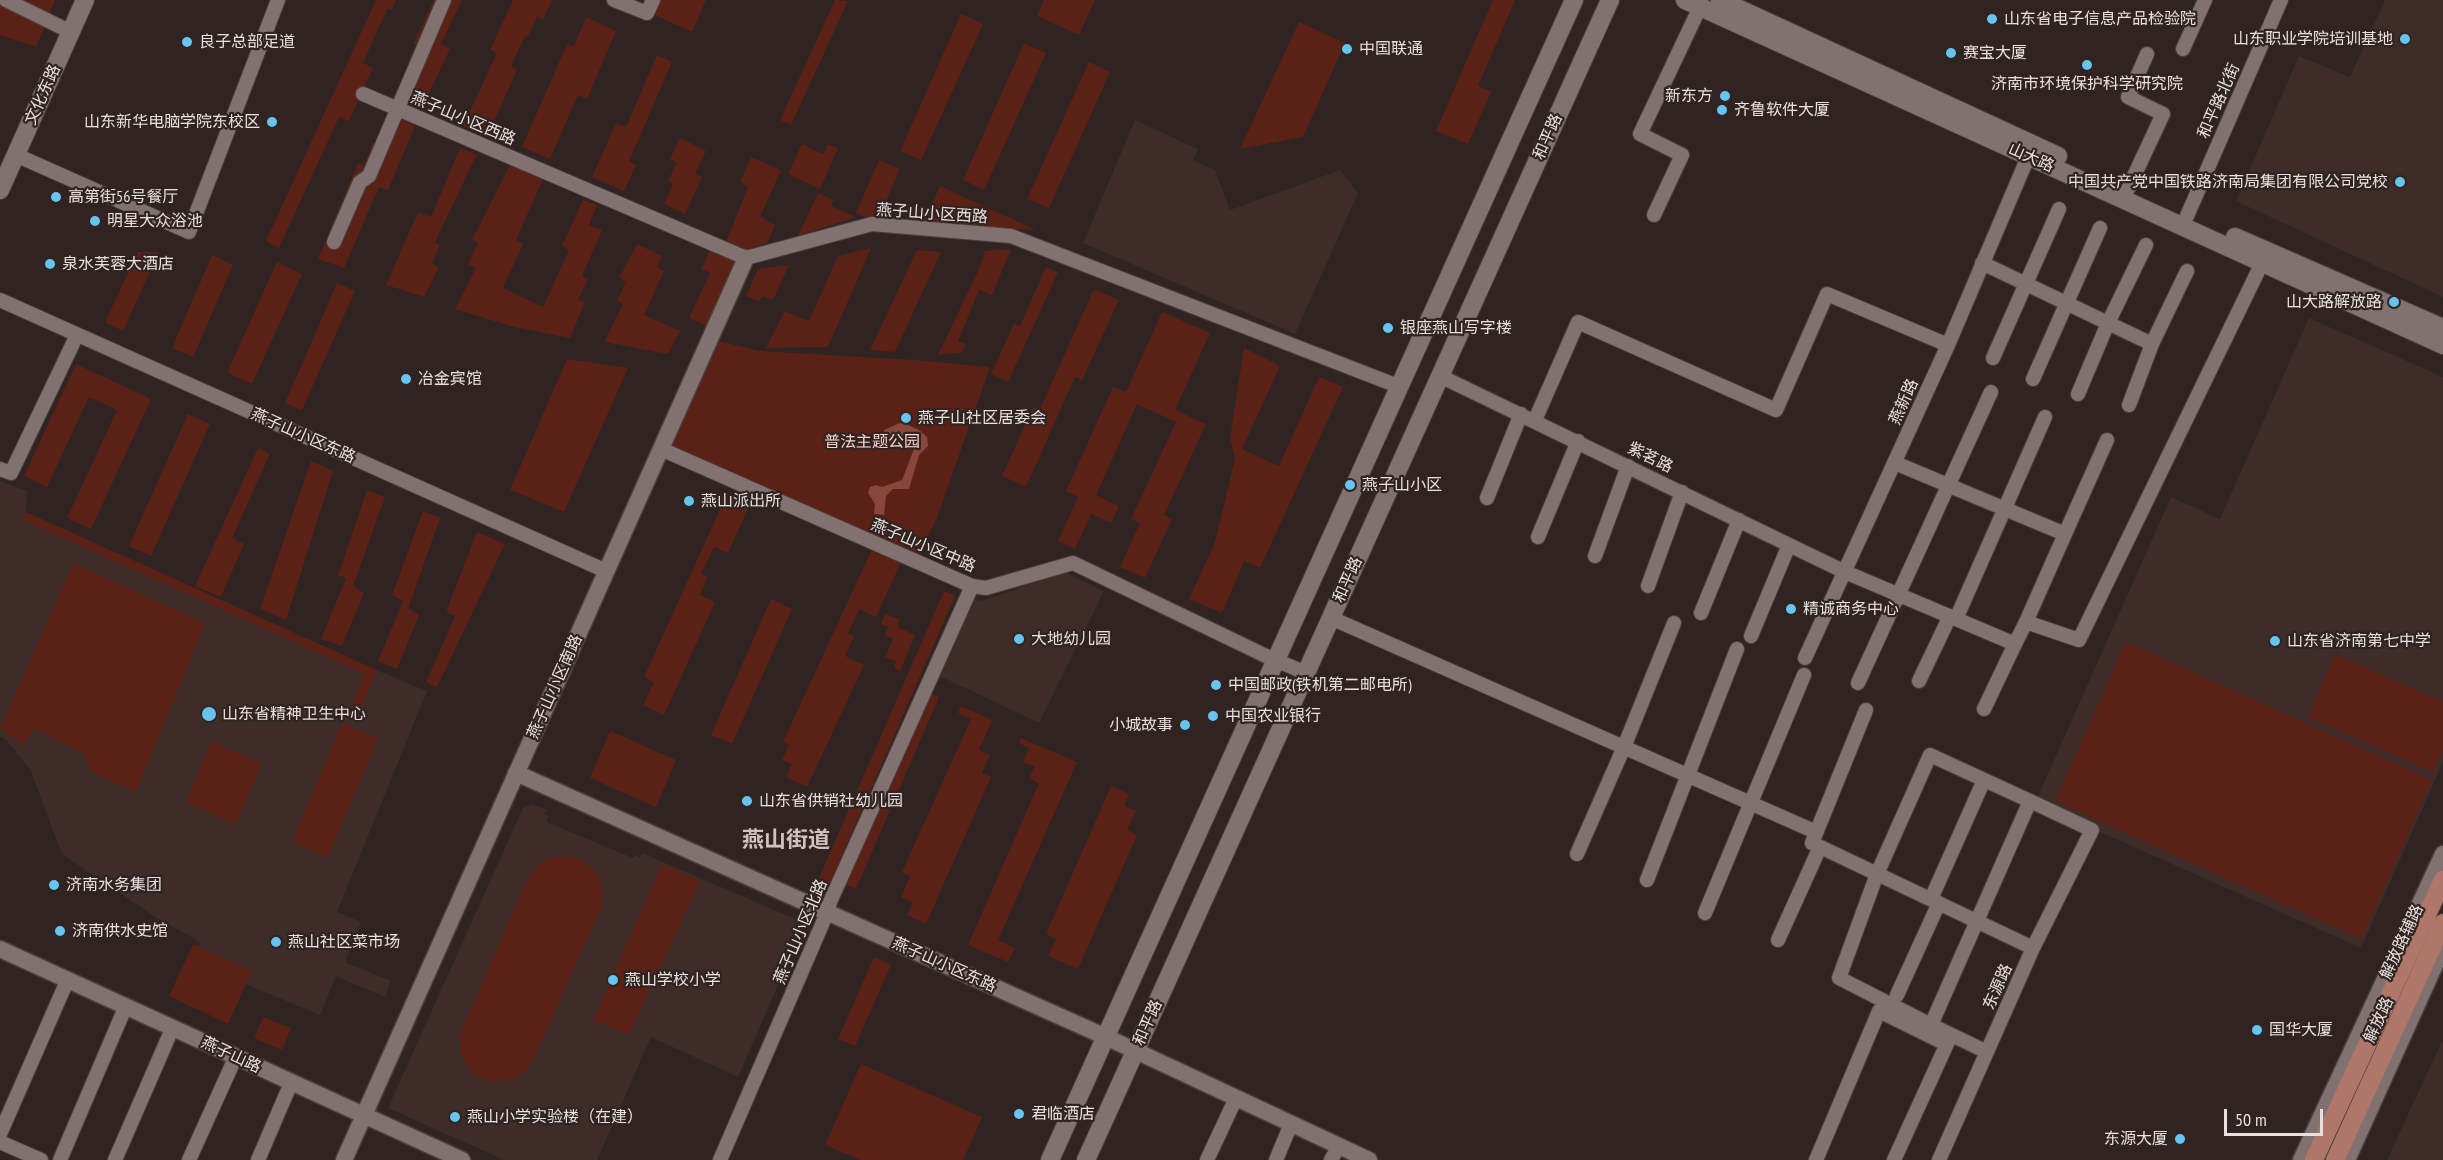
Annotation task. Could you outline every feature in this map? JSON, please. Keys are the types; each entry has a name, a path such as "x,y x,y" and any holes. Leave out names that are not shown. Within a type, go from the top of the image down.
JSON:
{"main road":[{"name":"文化东路","path":"0,190 85,0"},
{"name":"和平路","path":"1050,1160 1574,0"},
{"name":"和平路","path":"1086,1160 1610,0"},
{"name":"山大路","path":"1728,2 2187,216 2443,328"},
{"name":"山大路","path":"1693,3 2443,345"},
{"name":"解放路","path":"2314,1160 2443,880"},
{"name":"解放路","path":"2335,1160 2443,923"}],"street":[{"path":"6,0 71,32"},
{"path":"16,155 189,232 278,0"},
{"path":"334,242 360,182 369,176 399,110 444,0"},
{"path":"614,0 647,13 653,0"},
{"path":"2183,49 2205,0"},
{"name":"和平路北街","path":"2187,216 2282,0"},
{"path":"1654,215 1682,155 1640,134 1693,3"},
{"path":"2128,189 2163,114 2128,97 2147,54"},
{"name":"燕子山小区西路","path":"363,94 746,258 872,224 1011,237 1400,386"},
{"name":"燕新路","path":"1805,658 1948,345 2028,157"},
{"path":"1993,358 2058,209"},
{"path":"2033,380 2100,228"},
{"path":"2078,394 2108,323 2146,245"},
{"name":"燕子山小区南路","path":"344,1160 746,258"},
{"path":"1982,263 2152,345"},
{"path":"2026,622 2079,640 2262,263"},
{"path":"2128,405 2152,345 2187,271"},
{"path":"1535,420 1578,322 1776,410 1827,294 1948,345"},
{"name":"燕子山小区东路","path":"0,300 606,571"},
{"path":"0,469 11,473 77,334"},
{"name":"紫茗路","path":"1440,376 1845,572 2015,644"},
{"path":"1858,682 1991,392"},
{"path":"1487,498 1521,414"},
{"path":"1919,681 1953,617 2045,417"},
{"path":"1984,709 2026,622 2107,440"},
{"path":"1539,537 1578,441"},
{"name":"燕子山小区中路","path":"662,448 972,586 986,588 1073,563 1276,661 1306,673"},
{"path":"1894,462 2065,534"},
{"path":"1595,556 1628,466"},
{"path":"1648,586 1683,492"},
{"path":"1701,613 1739,520"},
{"path":"1752,636 1789,544"},
{"name":"燕子山小区北路","path":"720,1160 830,902 972,586"},
{"path":"1331,618 1816,832"},
{"path":"1577,854 1624,747 1674,623"},
{"path":"1647,880 1737,649"},
{"path":"1705,913 1804,675"},
{"path":"1866,710 1812,843 2033,948"},
{"path":"1931,1025 2030,801 1930,754 1877,874 1839,978 1931,1025 1949,1040"},
{"name":"燕子山小区东路","path":"516,773 1106,1037 1291,1124 1335,1153 1369,1160"},
{"path":"1897,995 1984,780"},
{"name":"东源路","path":"1939,1160 2033,948 2091,830 2030,801"},
{"path":"1778,940 1820,847"},
{"name":"解放路辅路","path":"2301,1160 2443,854"},
{"path":"2347,1160 2443,946"},
{"name":"燕子山路","path":"0,949 362,1119 441,1160"},
{"name":"燕子山路","path":"0,959 288,1090 462,1160"},
{"path":"0,1134 64,988"},
{"path":"1816,1160 1879,1011 1949,1040 1987,1052"},
{"path":"60,1160 122,1015"},
{"path":"116,1160 169,1036"},
{"path":"1894,1160 1949,1040"},
{"path":"189,1160 232,1065"},
{"path":"258,1160 288,1090"},
{"path":"1207,1160 1236,1098"},
{"path":"1275,1160 1291,1124"},
{"path":"0,1142 40,1160"}],"shaded area":[{"path":"2385,0 2443,0 2443,297 2236,201 2299,56 2350,77"},
{"path":"1135,120 1198,149 1193,160 1215,170 1230,210 1340,170 1358,193 1295,334 1083,243"},
{"name":"山东省济南第七中学","path":"2309,318 2443,377 2443,762 2361,948 2035,803 2171,497 2220,519"},
{"path":"902,422 919,430 927,437 928,446 919,455 909,489 893,489 886,496 884,515 874,514 875,504 868,493 870,487 876,485 882,487 902,480 914,449 922,443 905,441 895,446 884,442 884,430"},
{"name":"山东省精神卫生中心","path":"0,481 27,491 26,514 271,627 427,691 337,912 361,922 345,962 391,981 385,997 336,976 320,1015 192,962 200,942 154,916 62,854 30,769 7,741 0,737"},
{"name":"大地幼儿园","path":"1065,572 1104,591 1039,723 940,676 975,599 982,601"},
{"name":"燕山学校小学","path":"532,804 546,810 544,814 548,816 547,822 633,858 635,855 640,857 642,853 805,923 738,1077 651,1037 597,1160 504,1160 388,1108 523,808"},
{"path":"2443,1039 2443,1160 2387,1160"}],"green space":[{"path":"0,0 55,0 36,47 0,35"},
{"path":"376,0 396,0 392,10 387,9 363,63 373,68 349,121 339,117 279,248 266,241"},
{"path":"434,0 462,0 441,44 450,49 423,105 403,95 419,47 413,44"},
{"path":"513,0 552,0 543,20 537,17 528,37 525,36 511,66 517,70 487,137 463,126 497,53 490,50"},
{"path":"659,0 706,0 692,32 653,14"},
{"path":"835,0 848,1 791,125 780,120"},
{"path":"1044,0 1095,0 1079,35 1037,16"},
{"path":"1493,0 1515,0 1478,86 1491,92 1468,144 1436,131"},
{"path":"961,14 983,24 921,160 900,151"},
{"path":"586,17 616,31 587,99 578,95 550,159 522,147 567,44 574,46"},
{"path":"1299,22 1345,43 1303,137 1240,149"},
{"path":"1024,43 1046,53 984,190 963,180"},
{"path":"657,55 672,62 629,161 636,165 624,191 592,177 616,123 626,127"},
{"path":"1089,62 1110,72 1049,208 1027,199"},
{"path":"393,116 415,126 388,190 379,187 344,268 318,259 358,163 364,166 373,142 379,145"},
{"path":"680,138 706,151 695,173 702,177 685,214 664,204 673,184 668,181 677,163 670,159"},
{"path":"802,144 823,154 828,144 838,148 820,189 788,174"},
{"path":"460,148 477,154 435,242 440,245 432,263 439,267 424,297 386,285 418,212 431,217"},
{"path":"751,157 781,170 760,217 775,225 768,242 744,251 726,242 748,187 740,182"},
{"path":"879,160 900,169 877,222 856,213"},
{"path":"510,165 543,179 516,240 523,244 503,288 543,307 569,250 562,246 583,200 597,205 589,225 602,230 582,276 588,279 578,300 585,302 570,338 514,327 455,309 476,268 468,264 478,243 472,240"},
{"path":"940,186 1036,230 923,224"},
{"path":"818,193 833,200 831,206 856,217 798,236"},
{"path":"637,244 662,256 657,267 664,271 644,315 680,331 668,354 604,342 623,304 617,301 626,282 619,278"},
{"path":"711,248 741,262 710,328 689,318 710,273 701,269"},
{"path":"871,248 828,347 766,348 785,311 809,321 838,256"},
{"path":"1011,249 992,295 979,290 958,341 966,344 961,353 938,355 979,269 985,251"},
{"path":"917,250 941,252 895,352 870,350"},
{"path":"138,252 159,252 123,331 105,322"},
{"path":"212,255 233,265 193,357 172,348"},
{"path":"277,262 302,274 252,384 227,373"},
{"path":"789,265 773,300 762,296 759,301 746,296 758,269"},
{"path":"1046,267 1058,272 1008,382 991,374 1014,324 1020,326"},
{"path":"337,283 355,291 302,410 285,403"},
{"path":"1094,289 1119,300 1082,380 1075,377 1026,487 1002,476 1033,407 1040,409"},
{"path":"1162,312 1210,333 1175,410 1206,424 1164,515 1172,519 1145,578 1120,567 1140,523 1131,519 1176,422 1137,404 1096,495 1119,506 1111,523 1091,514 1075,549 1058,541 1078,497 1066,491 1113,387 1126,392"},
{"name":"普法主题公园","path":"719,341 759,351 915,360 990,367 937,518 918,555 673,446 681,420"},
{"path":"1244,348 1280,366 1242,449 1279,466 1319,377 1343,387 1260,568 1244,561 1222,613 1189,599 1214,545 1235,459 1230,438"},
{"path":"567,359 628,368 564,512 510,490"},
{"path":"76,364 151,399 91,529 67,518 117,410 89,397 47,487 24,476"},
{"path":"188,414 210,424 151,556 129,546"},
{"path":"258,448 270,454 232,538 244,544 221,597 195,586"},
{"path":"311,461 333,471 286,620 260,609"},
{"path":"367,490 385,497 353,586 364,593 342,646 321,639 346,578 338,575"},
{"path":"727,494 750,504 728,553 714,547 701,574 708,577 700,595 715,602 664,715 643,705 654,682 644,677"},
{"path":"423,511 440,518 408,609 419,615 397,669 378,661 403,601 392,595"},
{"path":"26,512 377,670 356,718 348,714 365,674 23,520"},
{"path":"477,532 505,544 437,687 426,682 455,616 446,612"},
{"path":"872,549 901,562 876,617 859,609 848,633 854,636 845,656 864,665 807,787 786,777 792,764 782,760 789,745 783,742"},
{"path":"73,563 205,623 136,792 91,772 84,754 34,728 24,745 0,729"},
{"path":"944,591 955,596 830,883 819,878"},
{"path":"771,599 792,609 732,744 711,735"},
{"path":"885,614 900,620 897,627 915,635 900,671 894,668 896,661 885,657 893,639 885,635 888,627 881,624"},
{"path":"2126,642 2432,780 2361,939 2055,801"},
{"path":"2335,654 2443,702 2443,749 2433,772 2308,717"},
{"path":"928,692 939,697 856,889 845,884"},
{"path":"961,706 992,720 979,750 990,755 982,773 991,777 926,924 907,915 913,903 901,897 910,876 902,872 971,719 958,713"},
{"path":"342,723 378,738 328,857 292,842"},
{"path":"610,731 676,760 656,807 590,778"},
{"path":"1021,738 1077,762 998,940 1015,948 1008,962 968,945 1039,783 1029,778 1035,767 1023,762 1029,748 1019,743"},
{"path":"211,742 262,763 236,824 186,803"},
{"path":"1111,786 1129,794 1124,806 1136,811 1127,830 1137,835 1078,969 1048,956 1056,939 1046,934"},
{"path":"567,856 583,861 596,872 603,890 601,908 533,1060 524,1073 509,1080 493,1082 477,1077 467,1066 460,1052 461,1032 528,877 540,863 553,857"},
{"path":"662,864 700,881 629,1035 593,1020"},
{"path":"193,944 252,971 228,1024 169,996"},
{"path":"874,957 891,965 855,1046 838,1039"},
{"path":"263,1017 291,1028 282,1050 254,1038"},
{"path":"861,1064 982,1117 963,1160 860,1160 825,1145"}],"place":[{"name":"山东省电子信息产品检验院","path":"1992,19"},
{"name":"山东职业学院培训基地","path":"2405,39"},
{"name":"良子总部足道","path":"187,42"},
{"name":"中国联通","path":"1347,49"},
{"name":"赛宝大厦","path":"1951,53"},
{"name":"济南市环境保护科学研究院","path":"2087,65"},
{"name":"新东方","path":"1725,96"},
{"name":"齐鲁软件大厦","path":"1722,110"},
{"name":"山东新华电脑学院东校区","path":"272,122"},
{"name":"中国共产党中国铁路济南局集团有限公司党校","path":"2400,182"},
{"name":"高第街56号餐厅","path":"56,197"},
{"name":"明星大众浴池","path":"95,221"},
{"name":"泉水芙蓉大酒店","path":"50,264"},
{"name":"山大路解放路","path":"2394,302"},
{"name":"银座燕山写字楼","path":"1388,328"},
{"name":"冶金宾馆","path":"406,379"},
{"name":"燕子山社区居委会","path":"906,418"},
{"name":"燕子山小区","path":"1350,485"},
{"name":"燕山派出所","path":"689,501"},
{"name":"精诚商务中心","path":"1791,609"},
{"name":"大地幼儿园","path":"1019,639"},
{"name":"山东省济南第七中学","path":"2275,641"},
{"name":"中国邮政(铁机第二邮电所)","path":"1216,685"},
{"name":"山东省精神卫生中心","path":"209,714"},
{"name":"中国农业银行","path":"1213,716"},
{"name":"小城故事","path":"1185,725"},
{"name":"山东省供销社幼儿园","path":"747,801"},
{"name":"济南水务集团","path":"54,885"},
{"name":"济南供水史馆","path":"60,931"},
{"name":"燕山社区菜市场","path":"276,942"},
{"name":"燕山学校小学","path":"613,980"},
{"name":"国华大厦","path":"2257,1030"},
{"name":"君临酒店","path":"1019,1114"},
{"name":"燕山小学实验楼（在建）","path":"455,1117"},
{"name":"东源大厦","path":"2180,1139"}],"district":[{"name":"燕山街道","path":"786,841"}]}
